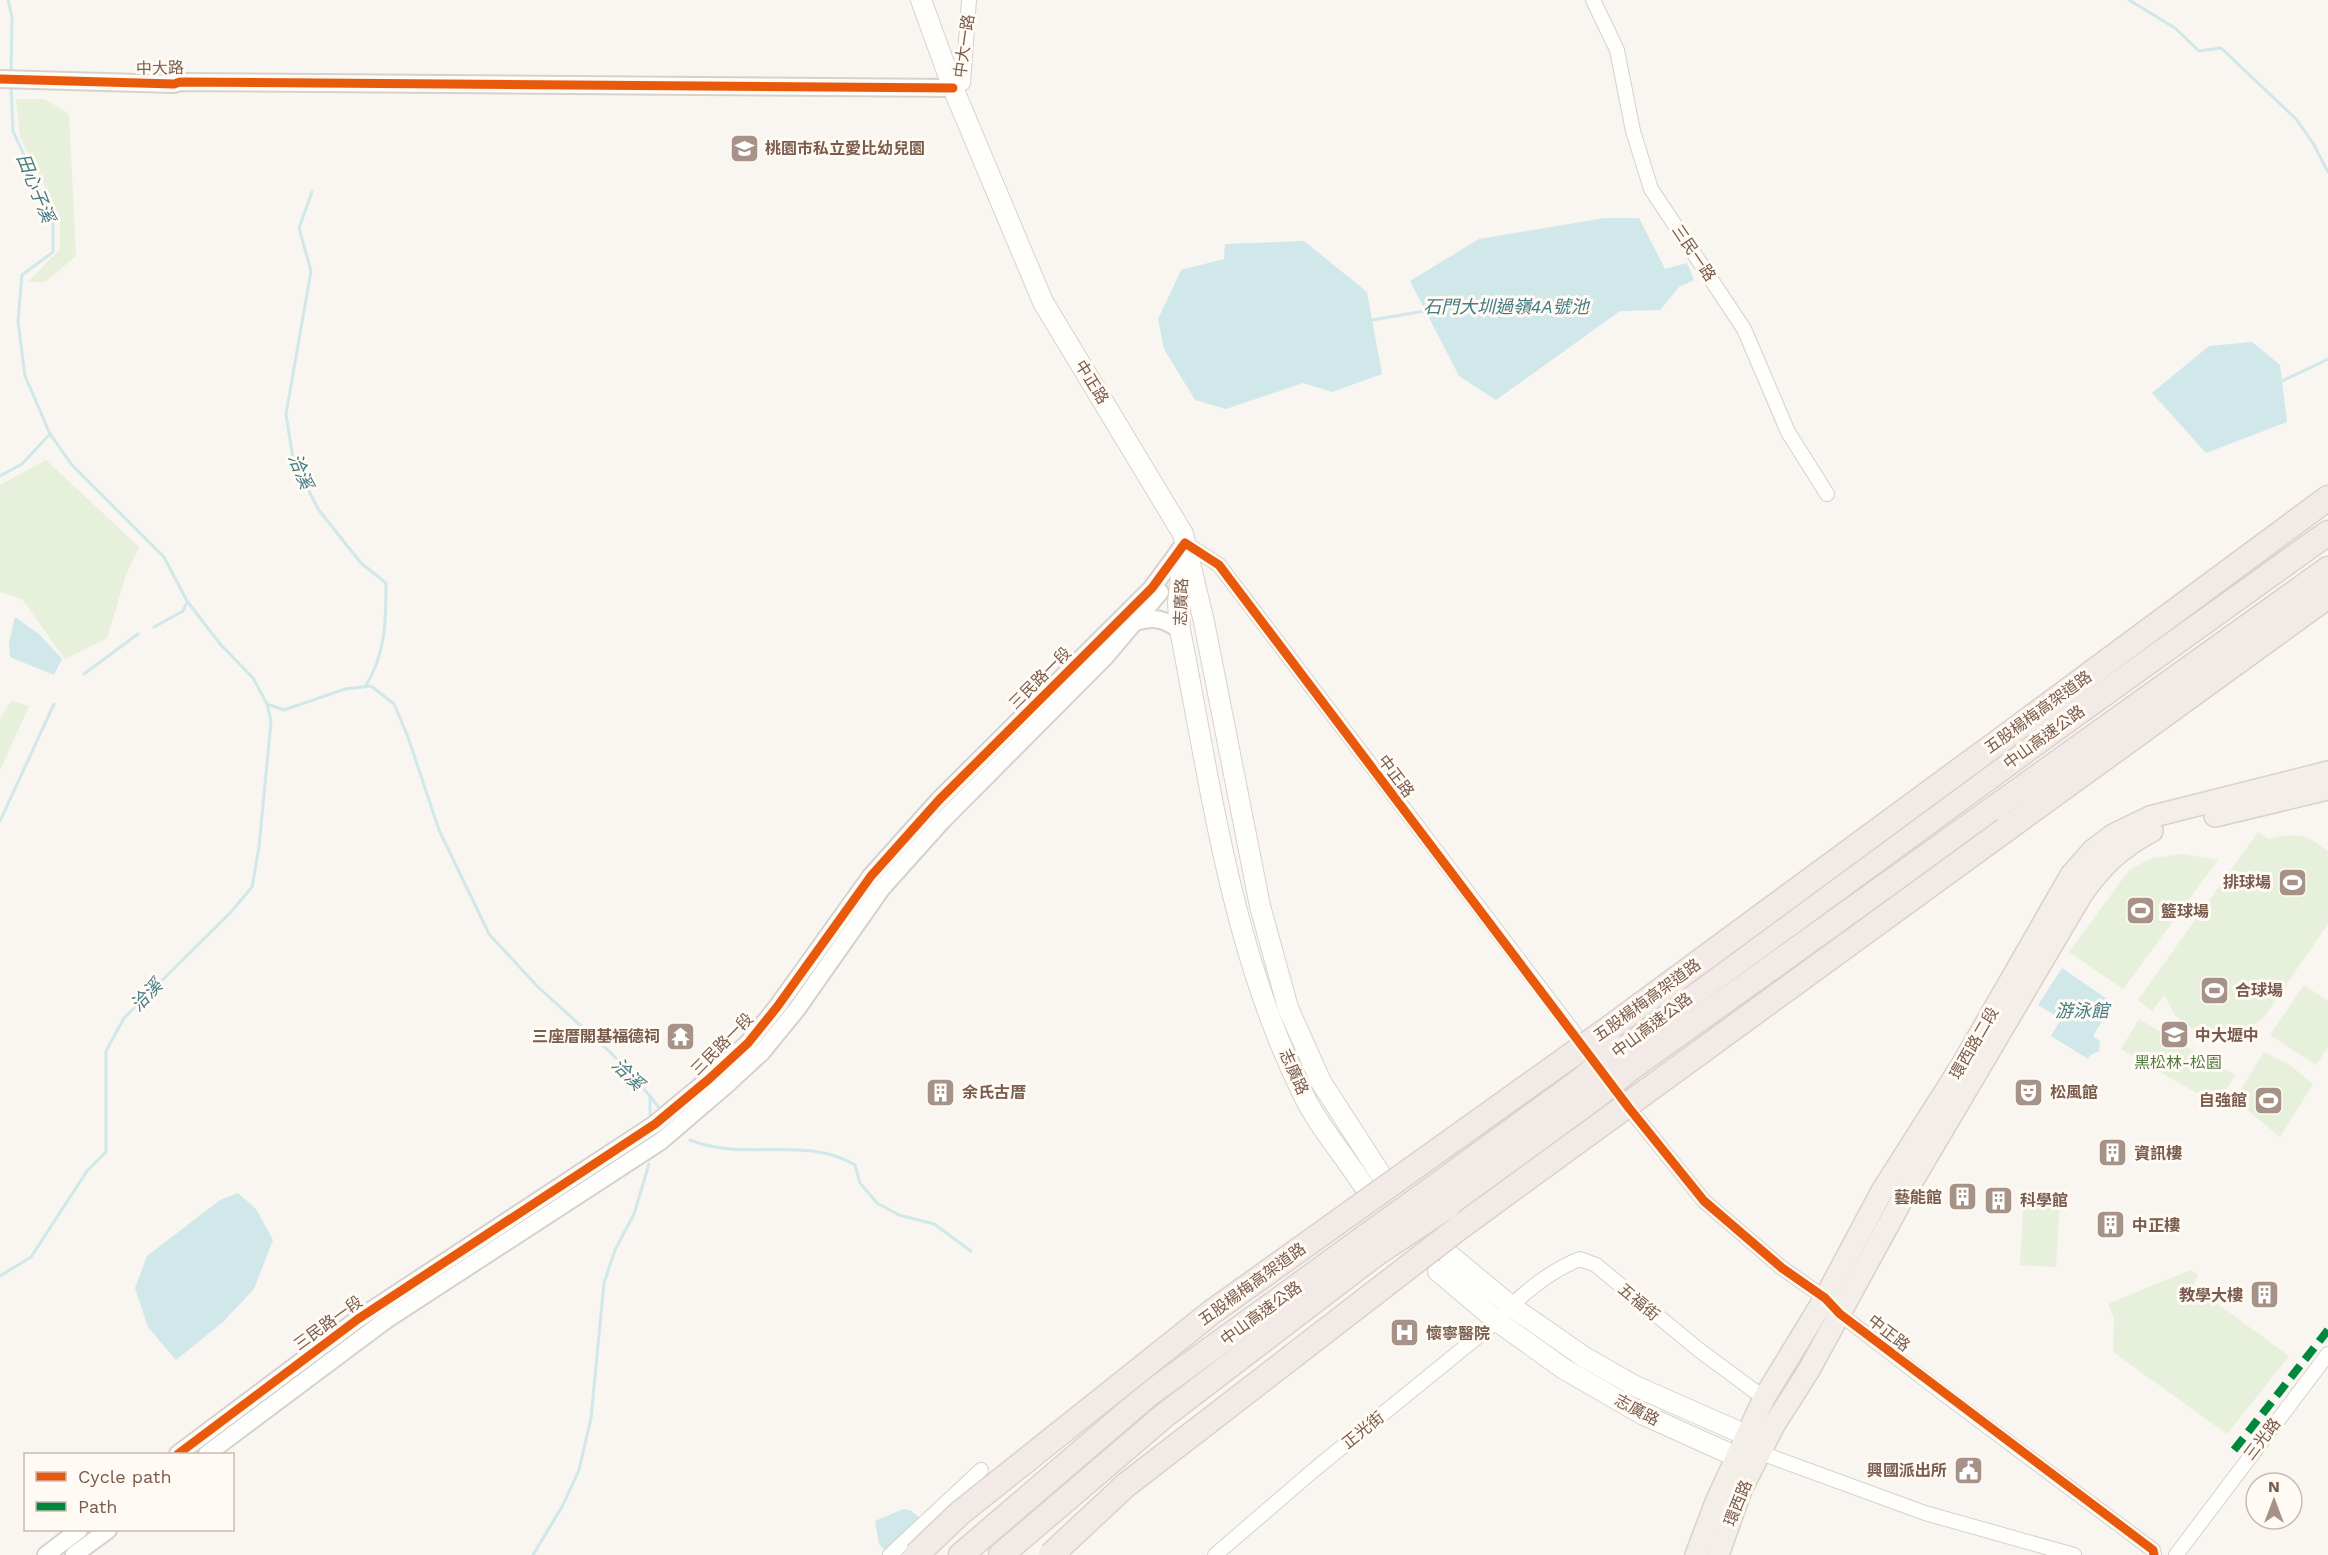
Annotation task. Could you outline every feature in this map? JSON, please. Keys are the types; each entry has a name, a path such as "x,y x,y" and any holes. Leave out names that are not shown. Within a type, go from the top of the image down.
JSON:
{"highway":[{"name":"五股楊梅高架道路","path":"916,1555 960,1513 1212,1312 1615,1024 2328,498"},
{"name":"中山高速公路","path":"961,1555 1149,1394 1440,1197 1587,1089 2066,721 2328,533"},
{"name":"中山高速公路","path":"1625,1059 2328,569"},
{"path":"1051,1555 1126,1485 1442,1241 2328,596"},
{"name":"中山高速公路","path":"1001,1555 1372,1244"}],"main road":[{"name":"中正路","path":"921,0 953,88 1043,302 1158,488 1183,534 1185,543"},
{"name":"志廣路","path":"1185,543 1178,603 1180,630 1246,951 1268,1014 1304,1096 1364,1185"},
{"name":"志廣路","path":"1185,543 1204,622 1260,906 1285,997 1322,1082 1381,1175"},
{"name":"環西路二段","path":"1737,1457 1764,1398 1825,1298 1882,1191 1962,1065 2071,875 2093,850 2113,835 2150,818 2328,772"},
{"name":"環西路二段","path":"1761,1453 1774,1425 1840,1314 1909,1187 2096,873 2128,844 2152,831 2328,789"},
{"name":"志廣路","path":"1442,1262 1511,1306 1584,1358 1635,1386 1746,1435 1761,1453 1737,1457 1644,1415 1564,1369 1497,1321 1442,1262"},
{"name":"環西路","path":"1718,1555 1741,1490 1761,1453"},
{"name":"環西路","path":"1696,1555 1716,1502 1737,1457"}],"street":[{"name":"中大一路","path":"953,88 963,83 969,0"},
{"name":"三民一路","path":"1593,0 1617,50 1633,130 1651,189 1744,329 1788,432 1827,494"},
{"name":"中大路","path":"1,80 174,84 180,82 953,88"},
{"name":"中大路","path":"174,84 180,88 319,92 638,93 927,99 953,88"},
{"name":"三民路一段","path":"210,1453 386,1320 661,1141 762,1052 796,1010 882,888 942,821 1105,657 1155,600 1185,543"},
{"name":"三民路一段","path":"181,1453 358,1318 655,1124 748,1043 790,990 871,876 939,801 1152,588 1185,543"},
{"name":"中正路","path":"1185,543 1220,565 1575,1035"},
{"path":"1135,622 1147,618 1162,619 1180,630"},
{"name":"中正路","path":"1629,1108 1704,1201 1782,1268 1825,1298 1840,1314 2153,1550 2154,1555"},
{"path":"655,1124 661,1141"},
{"name":"五福街","path":"1511,1306 1562,1266 1580,1259 1596,1265 1681,1336 1764,1398"},
{"name":"正光街","path":"1215,1555 1315,1469 1497,1321 1511,1306"},
{"name":"三光路","path":"2176,1555 2328,1354"},
{"name":"志廣路","path":"1761,1453 1924,1513 2074,1555"},
{"path":"890,1555 981,1470"},
{"path":"46,1555 78,1531"},
{"path":"74,1555 107,1531"}],"green space":[{"path":"16,99 45,99 69,114 76,256 45,282 28,282 60,249 60,217 20,137"},
{"path":"46,460 139,547 126,575 107,638 65,659 22,599 0,592 0,485"},
{"path":"11,701 29,706 0,770 0,719"},
{"path":"2258,832 2268,839 2293,835 2307,838 2328,852 2328,924 2264,1017 2249,1029 2229,1035 2211,1036 2193,1030 2175,1015 2164,995 2152,1011 2138,1000"},
{"name":"籃球場","path":"2182,854 2218,860 2123,989 2069,952 2130,869 2153,858"},
{"path":"2304,985 2328,1001 2328,1047 2316,1065 2270,1035"},
{"name":"黑松林-松園","path":"2139,1019 2235,1075 2217,1105 2121,1049"},
{"name":"自強館","path":"2264,1052 2290,1065 2313,1084 2280,1137 2247,1110 2231,1106"},
{"path":"2024,1198 2060,1200 2056,1267 2020,1265"},
{"path":"2190,1270 2198,1274 2193,1286 2289,1356 2227,1434 2113,1352 2114,1318 2108,1304"}],"water":[{"name":"石門大圳過嶺4A號池","path":"1604,218 1639,218 1665,269 1687,263 1694,280 1679,287 1660,310 1620,311 1496,400 1459,376 1410,281 1479,239"},
{"path":"1304,241 1367,292 1382,374 1332,392 1303,383 1226,409 1195,400 1164,349 1158,319 1181,270 1224,259 1225,244"},
{"path":"2252,342 2280,365 2287,422 2206,453 2152,393 2209,346"},
{"path":"15,617 39,634 62,659 54,675 10,657 9,643"},
{"name":"游泳館","path":"2062,968 2113,1003 2093,1036 2100,1041 2099,1051 2090,1055 2088,1059 2051,1036 2061,1019 2038,1005"},
{"path":"238,1193 256,1209 273,1240 254,1289 223,1322 176,1360 148,1327 135,1288 147,1256 220,1200"},
{"path":"903,1509 910,1510 921,1519 886,1552 879,1544 875,1521"}],"waterway":[{"name":"田心子溪","path":"8,0 12,17 11,72"},
{"path":"2129,0 2175,28 2199,51 2221,48 2296,119 2313,143 2328,172"},
{"name":"田心子溪","path":"0,476 22,464 50,434 25,376 18,321 22,275 53,252 53,219 13,131 11,85"},
{"name":"洽溪","path":"312,192 299,228 311,271 286,414 293,459 318,509 361,563 386,583 385,624 381,650 365,687"},
{"path":"1372,320 1425,311"},
{"path":"2282,381 2328,359"},
{"name":"洽溪","path":"50,434 72,465 164,557 187,601 221,645 253,678 267,704 284,710 345,689 371,686 394,704 408,737 439,830 489,934 538,987 611,1053 650,1096 650,1116"},
{"name":"洽溪","path":"154,627 183,611 187,602"},
{"name":"洽溪","path":"84,674 138,634"},
{"name":"洽溪","path":"0,821 54,704"},
{"name":"洽溪","path":"0,1276 31,1257 87,1171 106,1152 106,1051 124,1018 231,912 252,887 259,847 271,721 267,704"},
{"path":"651,1097 659,1108"},
{"path":"690,1140 731,1149 794,1150 835,1156 855,1165 860,1183 877,1203 899,1215 934,1224 971,1251"},
{"name":"洽溪","path":"533,1555 563,1505 579,1470 591,1418 604,1283 615,1250 634,1214 649,1164"}],"marked path":[{"path":"2234,1450 2328,1330"}],"cycle path":[{"path":"0,79 174,84 180,82 953,88"},
{"path":"179,1453 358,1319 655,1124 709,1079 748,1043 777,1007 871,876 939,800 1152,588 1185,543 1219,565 1629,1108 1704,1201 1782,1268 1825,1298 1840,1314 2153,1550 2154,1555"}],"place":[{"name":"桃園市私立愛比幼兒園","path":"744,148"},
{"name":"排球場","path":"2292,882"},
{"name":"籃球場","path":"2140,911"},
{"name":"合球場","path":"2214,990"},
{"name":"中大壢中","path":"2174,1035"},
{"name":"三座厝開基福德祠","path":"681,1036"},
{"name":"余氏古厝","path":"941,1092"},
{"name":"松風館","path":"2029,1092"},
{"name":"自強館","path":"2268,1100"},
{"name":"資訊樓","path":"2113,1153"},
{"name":"藝能館","path":"1963,1197"},
{"name":"科學館","path":"1999,1200"},
{"name":"中正樓","path":"2111,1225"},
{"name":"教學大樓","path":"2264,1295"},
{"name":"懷寧醫院","path":"1405,1333"},
{"name":"興國派出所","path":"1968,1470"}]}
